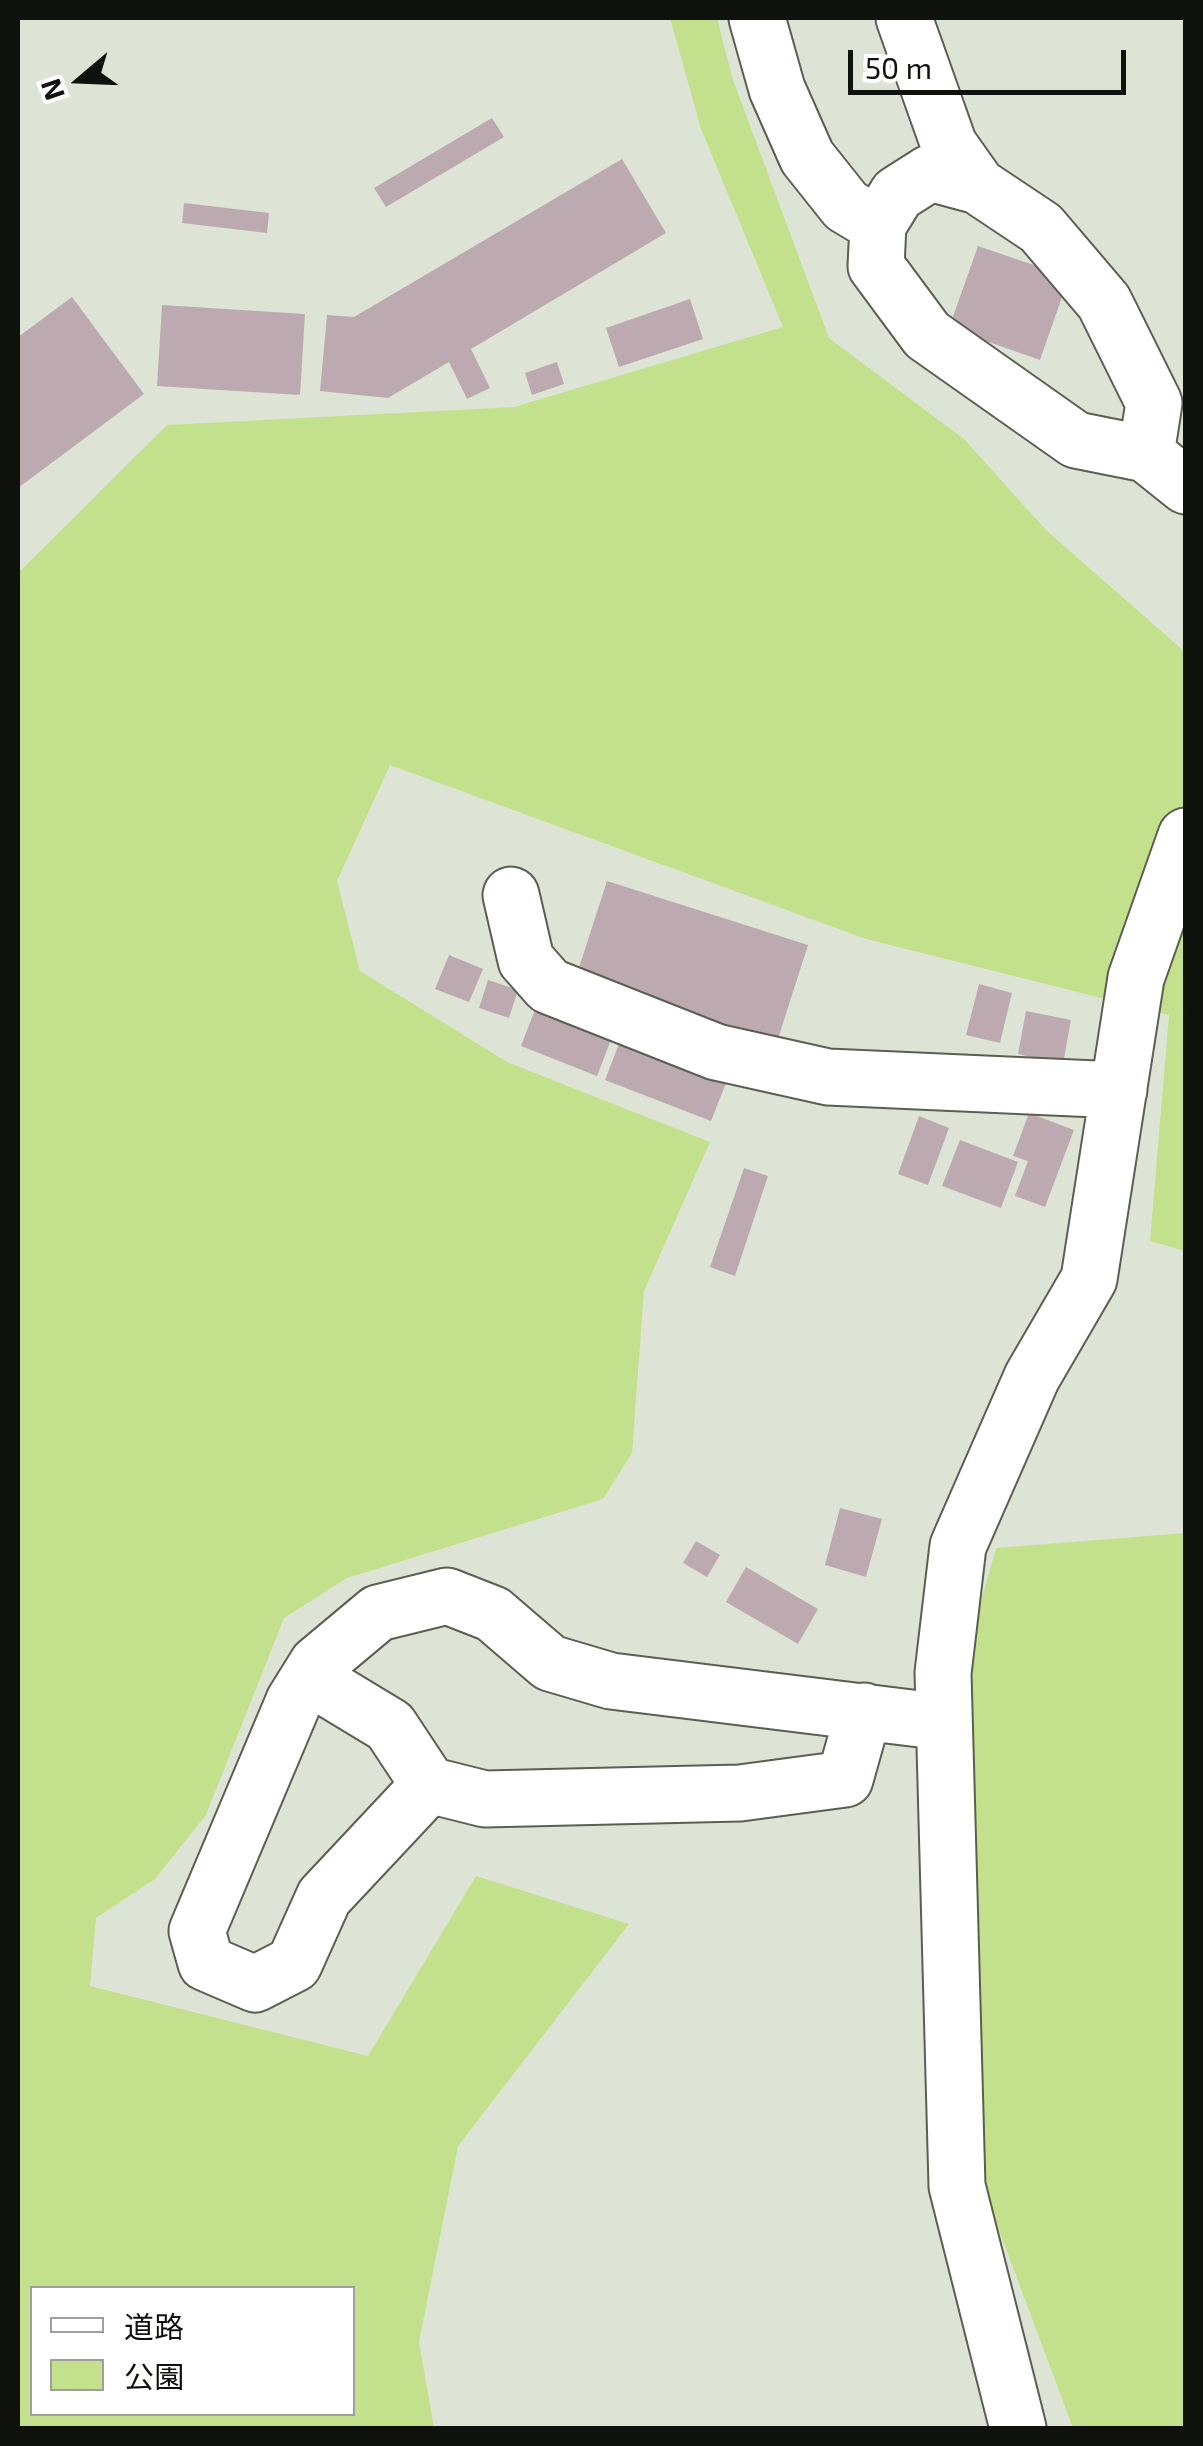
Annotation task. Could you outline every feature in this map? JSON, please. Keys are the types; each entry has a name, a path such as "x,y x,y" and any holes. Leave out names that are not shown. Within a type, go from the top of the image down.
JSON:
{"street":[{"path":"757,18 777,89 807,157 846,206 878,225"},
{"path":"904,18 948,146 978,186"},
{"path":"930,173 978,186 1041,228 1104,302 1154,402 1166,470 1076,440 927,335 876,266 878,225 897,194 930,173"},
{"path":"1018,2428 957,2186 943,1673 958,1546 1032,1377 1089,1279 1136,978 1186,836"},
{"path":"511,895 526,960 549,986 716,1052 828,1076 1119,1090"},
{"path":"428,1785 324,1897 294,1964 255,1984 206,1964 197,1931 294,1701 317,1664 378,1613 447,1596 493,1614 550,1663 611,1681 944,1722"},
{"path":"309,1677 390,1726 428,1785 485,1799 740,1793 846,1779 864,1712"}],"green space":[{"path":"670,18 717,18 732,77 829,338 964,439 1046,530 1185,652 1185,1251 1150,1241 1169,1015 866,939 390,765 337,881 360,971 507,1062 710,1142 644,1291 632,1453 603,1499 347,1578 284,1618 206,1815 155,1879 96,1918 90,1986 368,2056 476,1876 629,1924 458,2146 419,2342 434,2428 18,2428 18,573 167,425 514,407 783,327 701,129"},
{"path":"1185,1533 1185,2428 1073,2428 983,2187 946,1832 971,1637 996,1548"}],"building":[{"path":"492,118 504,137 386,207 374,188"},
{"path":"622,159 666,233 471,349 490,388 467,399 449,362 388,398 320,391 327,315 354,317"},
{"path":"184,203 269,213 267,233 182,223"},
{"path":"978,246 1069,277 1040,360 949,328"},
{"path":"72,297 144,394 18,488 18,337"},
{"path":"690,299 703,339 619,367 606,328"},
{"path":"162,305 305,314 300,395 157,386"},
{"path":"557,362 564,384 532,395 525,373"},
{"path":"607,881 808,945 777,1042 576,977"},
{"path":"449,955 483,969 469,1002 435,989"},
{"path":"488,980 518,990 509,1018 479,1008"},
{"path":"979,984 1012,993 1000,1043 966,1035"},
{"path":"536,1007 612,1037 597,1076 521,1046"},
{"path":"1026,1011 1071,1020 1063,1064 1018,1054"},
{"path":"622,1036 728,1078 711,1121 605,1080"},
{"path":"1029,1113 1074,1130 1045,1207 1015,1196 1028,1161 1013,1156"},
{"path":"919,1116 949,1128 928,1185 898,1174"},
{"path":"960,1140 1018,1162 1001,1208 942,1186"},
{"path":"744,1168 768,1176 735,1276 710,1267"},
{"path":"840,1508 882,1519 866,1577 825,1565"},
{"path":"696,1541 720,1555 707,1577 683,1563"},
{"path":"746,1567 818,1609 798,1644 726,1602"}]}
